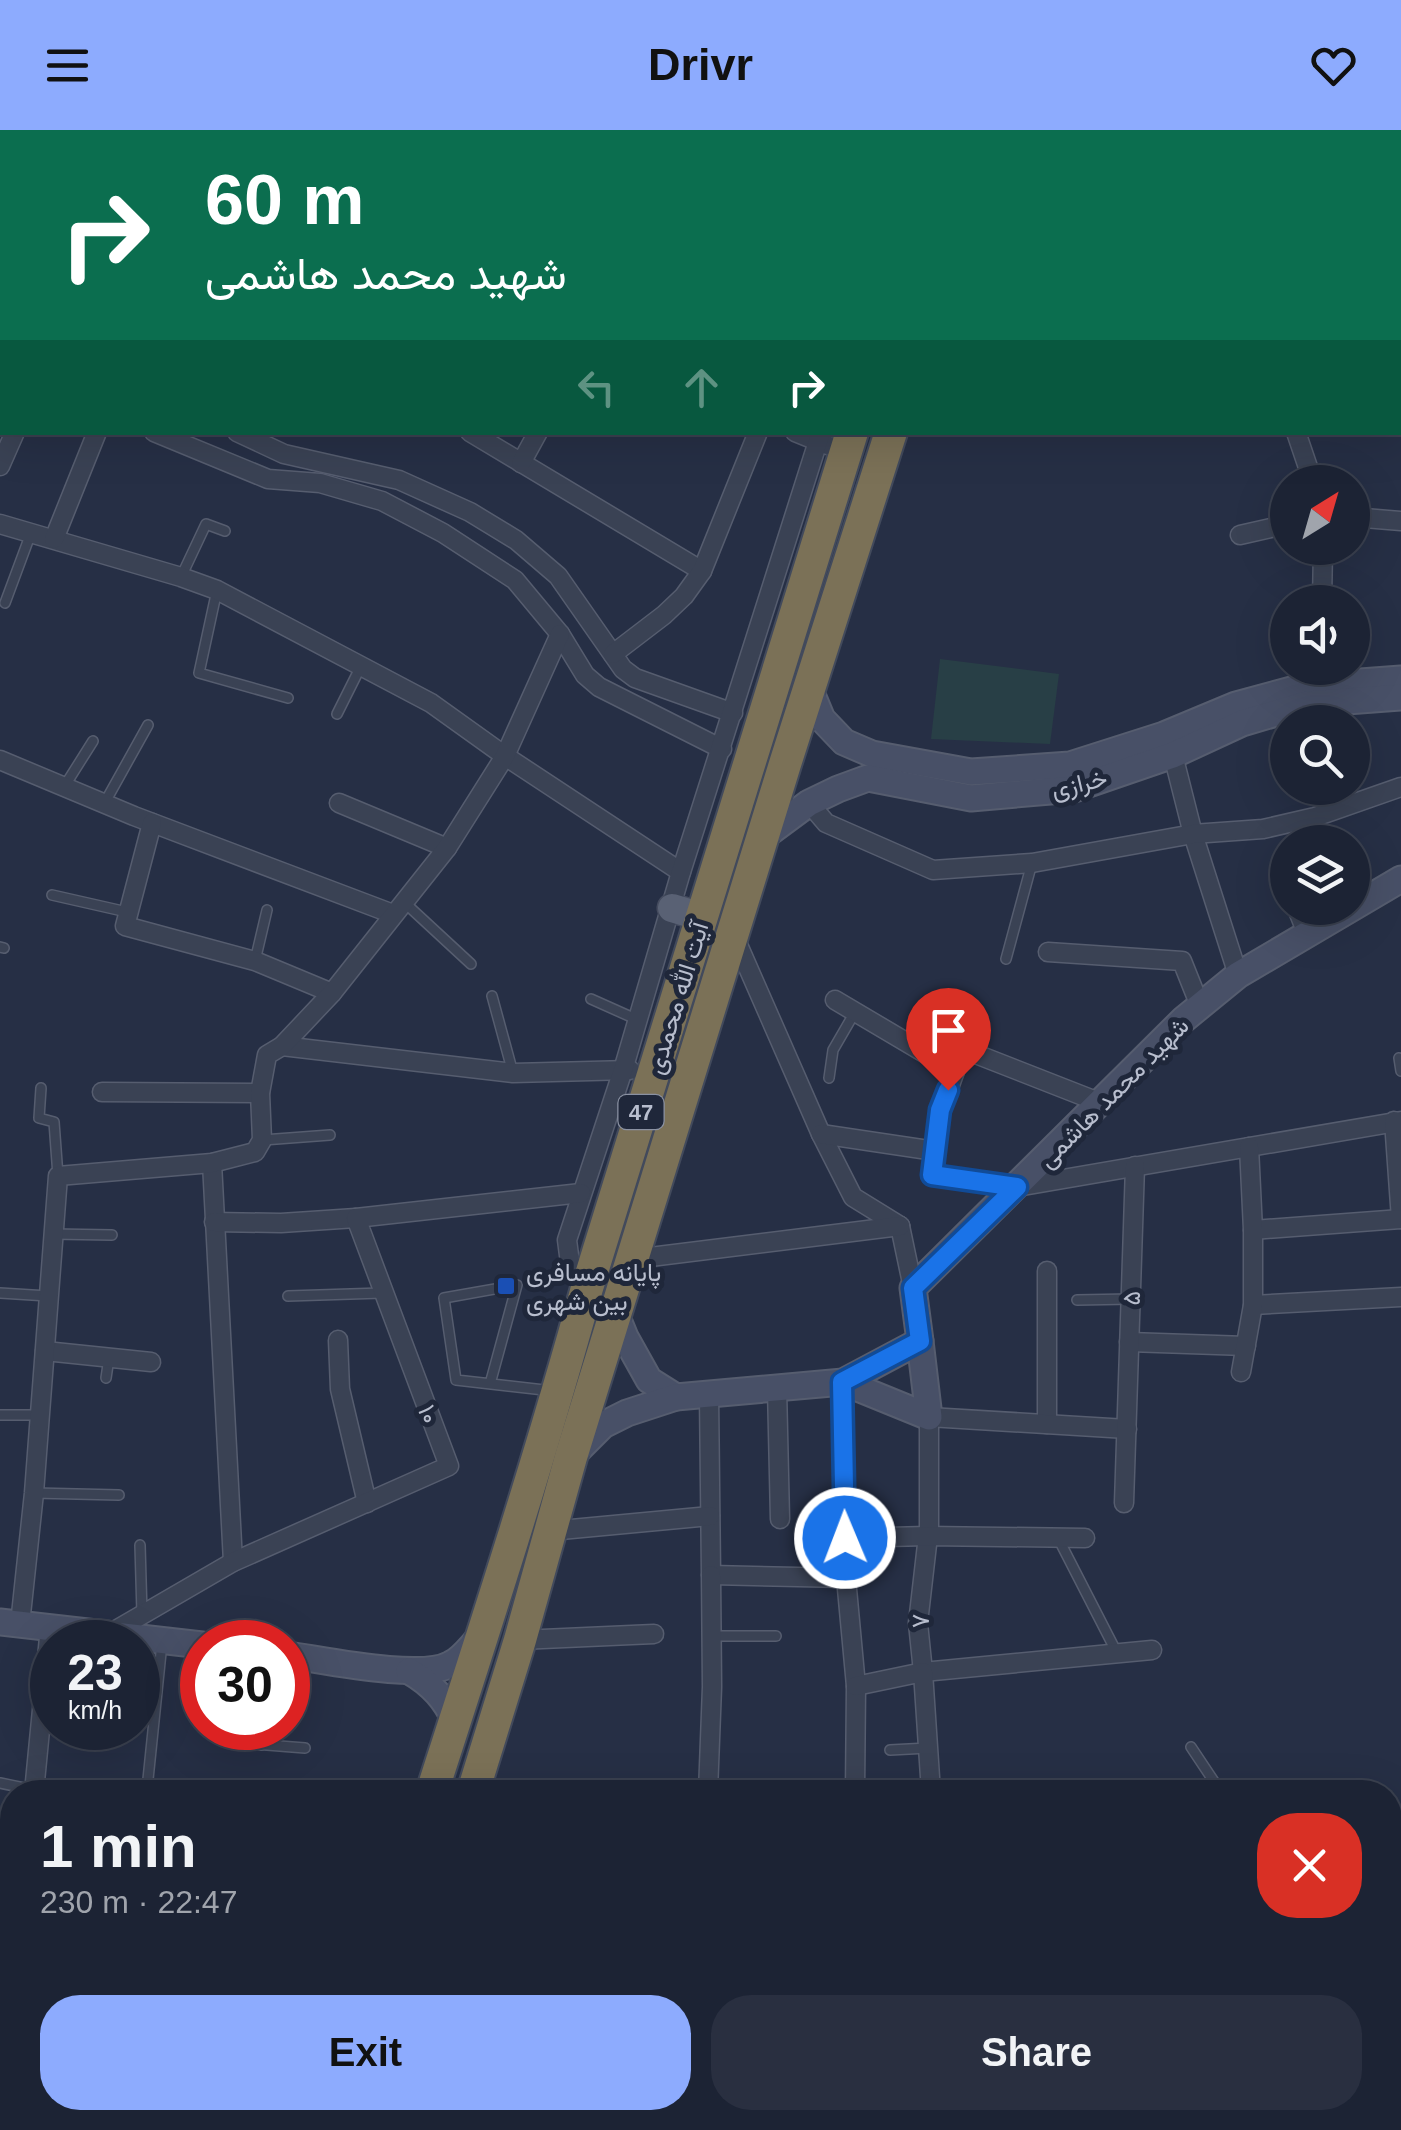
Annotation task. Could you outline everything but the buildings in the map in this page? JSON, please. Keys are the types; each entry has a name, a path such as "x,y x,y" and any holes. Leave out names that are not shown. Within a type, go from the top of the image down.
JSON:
{"highway":[{"name":"آیت الله محمدی","path":"478,1780 571,1457 890,435"},
{"name":"آیت الله محمدی","path":"436,1780 558,1391 639,1069 687,912 737,802 737,750 835,439"},
{"path":"737,750 764,770 779,769 785,764"},
{"path":"737,802 750,792 765,797 767,824"}],"street":[{"path":"54,539 96,435"},
{"path":"161,435 268,479 320,483 382,500 444,533 515,580 599,687 737,750"},
{"path":"243,435 284,454 399,480 470,512 516,540 558,576 623,669 635,678 734,713"},
{"path":"475,435 702,571"},
{"path":"521,463 536,435"},
{"path":"613,654 664,615 702,571 757,435"},
{"path":"1297,435 1307,465"},
{"path":"0,466 9,437"},
{"path":"586,1288 570,1263 567,1240 582,1192 639,1069 638,1020 687,912 681,872 737,750 734,713 835,439"},
{"path":"268,479 284,454"},
{"path":"1370,519 1401,522"},
{"path":"0,524 217,590 431,703 681,872"},
{"path":"1240,536 1270,528"},
{"path":"10,1623 34,1492 58,1176 212,1164 255,1152 262,1140 260,1093 267,1055 282,1046 332,994 447,848 506,756 560,634"},
{"name":"خرازی","path":"1370,681 1401,679"},
{"name":"خرازی","path":"767,824 868,778 970,798 1074,789 1173,755 1242,723 1307,704 1319,685"},
{"name":"خرازی","path":"810,690 822,719 844,742 872,754 970,772 1070,765 1164,734 1236,704 1306,686 1401,697"},
{"path":"1173,755 1193,834 1238,975"},
{"path":"0,760 152,823 399,909"},
{"path":"809,804 826,823 933,870 1032,863 1193,834 1263,829 1315,817 1401,787"},
{"path":"340,803 447,848"},
{"path":"152,823 125,926 254,960 332,994"},
{"name":"شهید محمد هاشمی","path":"913,1288 1183,1020 1238,975 1401,881"},
{"path":"571,1457 603,1425 627,1413 676,1397 842,1382 920,1341 900,1226 853,1196 820,1134 732,933"},
{"path":"1048,952 1182,961 1200,1006"},
{"path":"834,1000 954,1071"},
{"path":"282,1046 513,1073 639,1069"},
{"path":"1101,1103 963,1049 940,1110 932,1175 1017,1187 1397,1121 1401,1219 1253,1230"},
{"path":"102,1092 260,1093"},
{"path":"820,1134 935,1151"},
{"path":"1241,1372 1253,1306 1249,1146"},
{"path":"212,1164 233,1562"},
{"name":"۵","path":"1124,1503 1135,1166"},
{"path":"214,1222 356,1218 582,1192"},
{"name":"۱۰","path":"132,1620 233,1562 449,1466 356,1218"},
{"path":"634,1259 900,1226"},
{"path":"1047,1271 1047,1424"},
{"path":"1253,1306 1401,1297"},
{"path":"616,1315 649,1380 676,1397"},
{"path":"338,1340 340,1389 367,1503"},
{"name":"۷","path":"920,1341 929,1417 928,1536 918,1623 929,1780"},
{"path":"1130,1342 1246,1346"},
{"path":"45,1351 151,1362"},
{"path":"842,1382 929,1417 1126,1429"},
{"path":"842,1382 846,1578 856,1686 855,1780"},
{"path":"777,1388 780,1519"},
{"path":"708,1780 710,1394"},
{"path":"550,1530 710,1516"},
{"path":"845,1538 1086,1538"},
{"path":"711,1574 846,1578"},
{"path":"310,1658 408,1671 435,1669 452,1664 485,1632"},
{"path":"520,1640 654,1634"},
{"path":"162,1640 180,1642"},
{"path":"856,1686 922,1672 1152,1650"},
{"path":"408,1671 424,1680 444,1700 455,1722"},
{"path":"35,1780 38,1750"}],"lane":[{"path":"181,577 206,524 225,531"},
{"path":"5,603 31,534"},
{"path":"217,590 199,673 288,698"},
{"path":"337,714 362,666"},
{"path":"104,804 148,724"},
{"path":"64,787 92,740"},
{"path":"1006,959 1032,863"},
{"path":"52,894 128,912"},
{"path":"399,909 421,916 471,964"},
{"path":"254,960 267,910"},
{"path":"1299,925 1304,936"},
{"path":"492,996 513,1073"},
{"path":"591,999 638,1020"},
{"path":"829,1078 832,1050 854,1012"},
{"path":"1399,1058 1401,1071"},
{"path":"41,1088 39,1118 54,1122 58,1176"},
{"path":"262,1140 330,1136"},
{"path":"53,1234 112,1235"},
{"path":"490,1384 517,1285 444,1298 456,1380 490,1384 558,1391"},
{"path":"0,1292 48,1296"},
{"path":"288,1296 382,1292"},
{"path":"1076,1300 1131,1299"},
{"path":"106,1378 108,1358"},
{"path":"0,1416 39,1415"},
{"path":"34,1492 119,1496"},
{"path":"1058,1538 1116,1653"},
{"path":"140,1545 142,1614"},
{"path":"711,1636 776,1636"},
{"path":"148,1780 162,1640"},
{"path":"1191,1747 1213,1780"},
{"path":"890,1750 928,1748"}],"shaded area":[{"path":"940,659 1059,674 1050,744 931,739"}],"place":[{"name":"پایانه مسافری بین شهری","path":"506,1286"}],"route":[{"path":"845,1538 842,1382 920,1341 913,1288 1017,1187 932,1175 940,1110 948,1090"}]}
